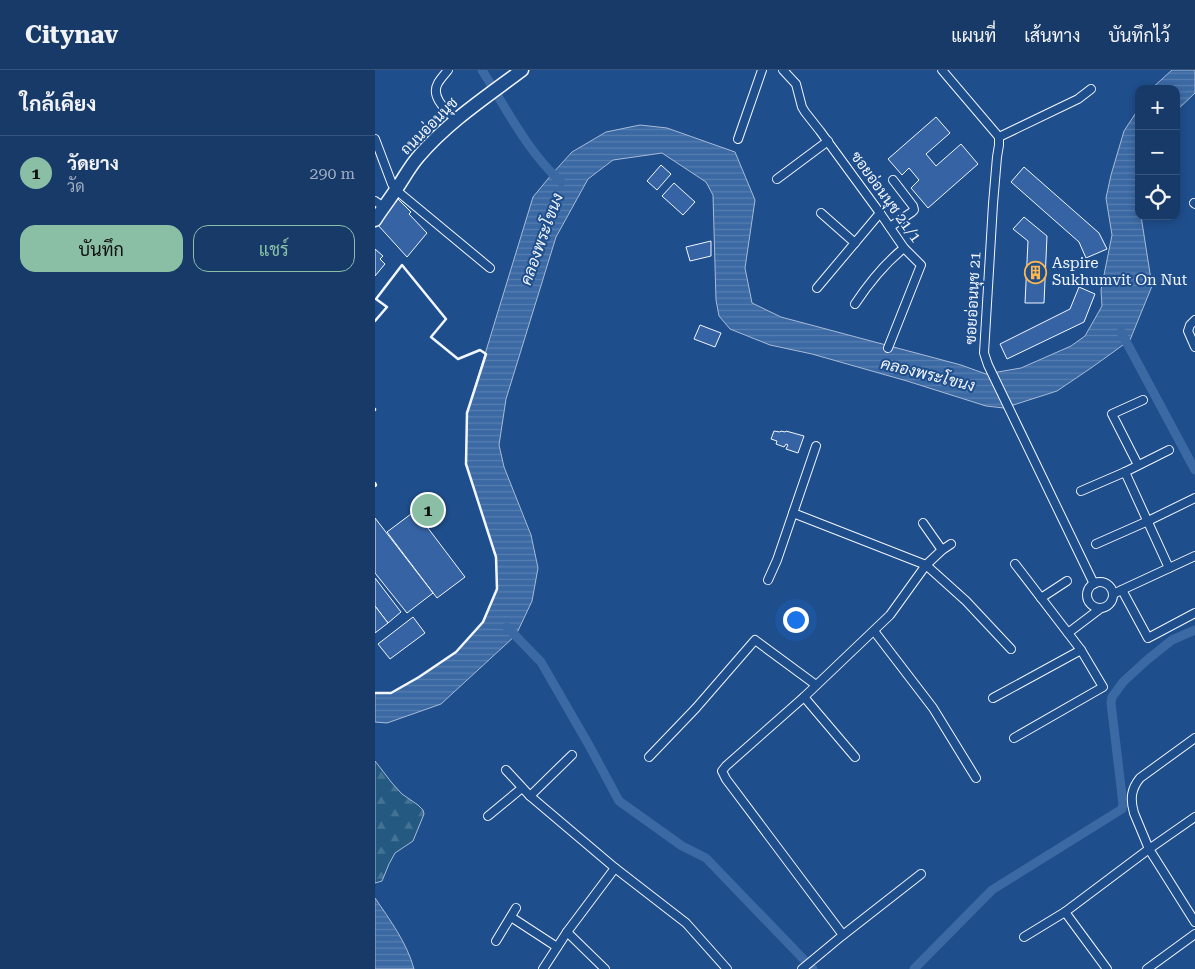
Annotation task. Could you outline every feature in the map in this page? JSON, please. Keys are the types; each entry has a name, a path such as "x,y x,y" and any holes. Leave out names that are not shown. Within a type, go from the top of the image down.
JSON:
{"main road":[{"name":"ถนนอ่อนนุช","path":"375,220 378,204 453,117 502,78 521,70"}],"street":[{"path":"448,70 437,84 435,91 436,97 453,117"},
{"path":"738,139 762,70"},
{"name":"ซอยอ่อนนุช 21/1","path":"783,70 797,84 805,112 828,141 904,248 921,266 888,348"},
{"path":"943,70 999,137 1078,100 1091,89"},
{"name":"ซอยอ่อนนุช 21","path":"999,137 984,353 988,365 1094,584"},
{"path":"375,140 394,187 490,268"},
{"path":"777,180 828,141"},
{"path":"890,227 913,210 913,206 893,180"},
{"path":"821,212 855,243"},
{"path":"817,288 880,213"},
{"path":"855,304 889,260 904,248"},
{"path":"1195,320 1188,331 1195,347"},
{"path":"1138,465 1112,414 1143,400"},
{"path":"768,580 777,560 816,446"},
{"path":"1081,491 1169,450"},
{"path":"1125,472 1169,568"},
{"path":"1096,544 1195,498"},
{"path":"793,513 926,566 966,601 1011,649"},
{"path":"923,523 942,550"},
{"path":"843,935 726,779 723,769 804,697 890,615 926,566 951,544"},
{"path":"1113,594 1195,556"},
{"path":"1013,738 1103,686 1081,650 1015,564"},
{"path":"1041,598 1067,581"},
{"path":"1068,633 1101,608 1109,605 1113,594 1110,586 1102,582 1094,584 1088,590 1088,599 1093,606 1101,608"},
{"path":"1122,590 1148,638 1195,613"},
{"path":"873,631 933,708 976,778"},
{"path":"649,758 696,708 755,640 816,685"},
{"path":"993,698 1081,650"},
{"path":"804,697 855,757"},
{"path":"1195,738 1140,778 1132,791 1134,813 1149,849 1195,922"},
{"path":"530,796 572,756"},
{"path":"506,770 530,796 615,868 685,923 727,969"},
{"path":"488,816 522,788"},
{"path":"1025,937 1065,912 1195,816"},
{"path":"543,969 567,932 615,868"},
{"path":"802,969 921,874"},
{"path":"496,941 516,908"},
{"path":"1065,912 1107,969"},
{"path":"511,917 557,947"},
{"path":"567,932 605,969"},
{"path":"1147,969 1195,934"}],"green space":[{"path":"375,761 402,794 418,805 424,814 413,841 395,853 382,881 375,883"}],"water":[{"path":"1172,70 1195,70 1195,93 1180,107 1180,85 1155,85"},
{"name":"คลองพระโขนง","path":"1135,114 1135,220 1142,220 1152,286 1130,340 1057,391 1004,408 986,406 812,354 770,345 730,329 719,316 716,300 713,195 706,182 662,153 613,160 588,179 556,237 506,399 499,445 504,467 531,535 538,568 532,601 516,635 441,704 387,723 375,722 375,693 391,693 456,652 483,622 497,589 496,557 466,464 467,413 533,197 572,152 606,132 640,125 667,128 735,152 755,200 745,268 752,303 781,317 961,365 986,374 1021,368 1071,346 1085,336 1102,306 1101,290 1112,235 1106,198 1124,131"},
{"path":"375,898 403,941 414,969 375,969"}],"building":[{"path":"936,117 950,133 926,154 936,166 961,144 978,164 928,208 911,188 919,180 909,168 902,175 888,159"},
{"path":"661,165 671,174 657,190 647,181"},
{"path":"1024,167 1099,233 1107,249 1086,258 1079,242 1011,182"},
{"path":"674,183 695,202 683,215 662,196"},
{"path":"397,198 411,212 409,214 427,233 407,257 377,224"},
{"name":"Aspire Sukhumvit On Nut","path":"1024,217 1047,236 1044,303 1025,303 1028,241 1013,229"},
{"path":"711,241 711,256 690,261 686,247"},
{"path":"375,249 383,256 380,259 385,264 375,276"},
{"path":"1079,287 1095,294 1084,322 1007,359 1000,344 1070,309"},
{"path":"700,325 721,333 715,347 694,339"},
{"path":"774,431 786,431 804,436 798,453 786,449 788,445 786,444 784,447 776,444 777,441 771,439"},
{"path":"415,511 465,577 437,598 387,532"},
{"path":"375,518 433,593 407,613 375,573"},
{"path":"375,578 401,612 388,623 375,606"},
{"path":"375,606 388,623 375,633"},
{"path":"413,617 425,633 390,659 378,644"}],"waterway":[{"path":"482,70 527,143 561,182"},
{"path":"1121,332 1195,470"},
{"path":"507,627 541,662 619,801 682,846 706,858 813,969"},
{"path":"914,969 992,890 1122,809 1123,804 1111,703 1112,697 1123,682 1147,660 1172,640 1195,630"}],"wall":[{"path":"375,321 387,307 376,299 402,265 446,319 431,337 458,359 480,350 486,354 467,413 466,464 496,557 497,589 483,622 456,652 391,693 375,693"}],"place":[{"name":"Aspire Sukhumvit On Nut","path":"1036,272"},
{"name":"วัดยาง","path":"428,510"}]}
